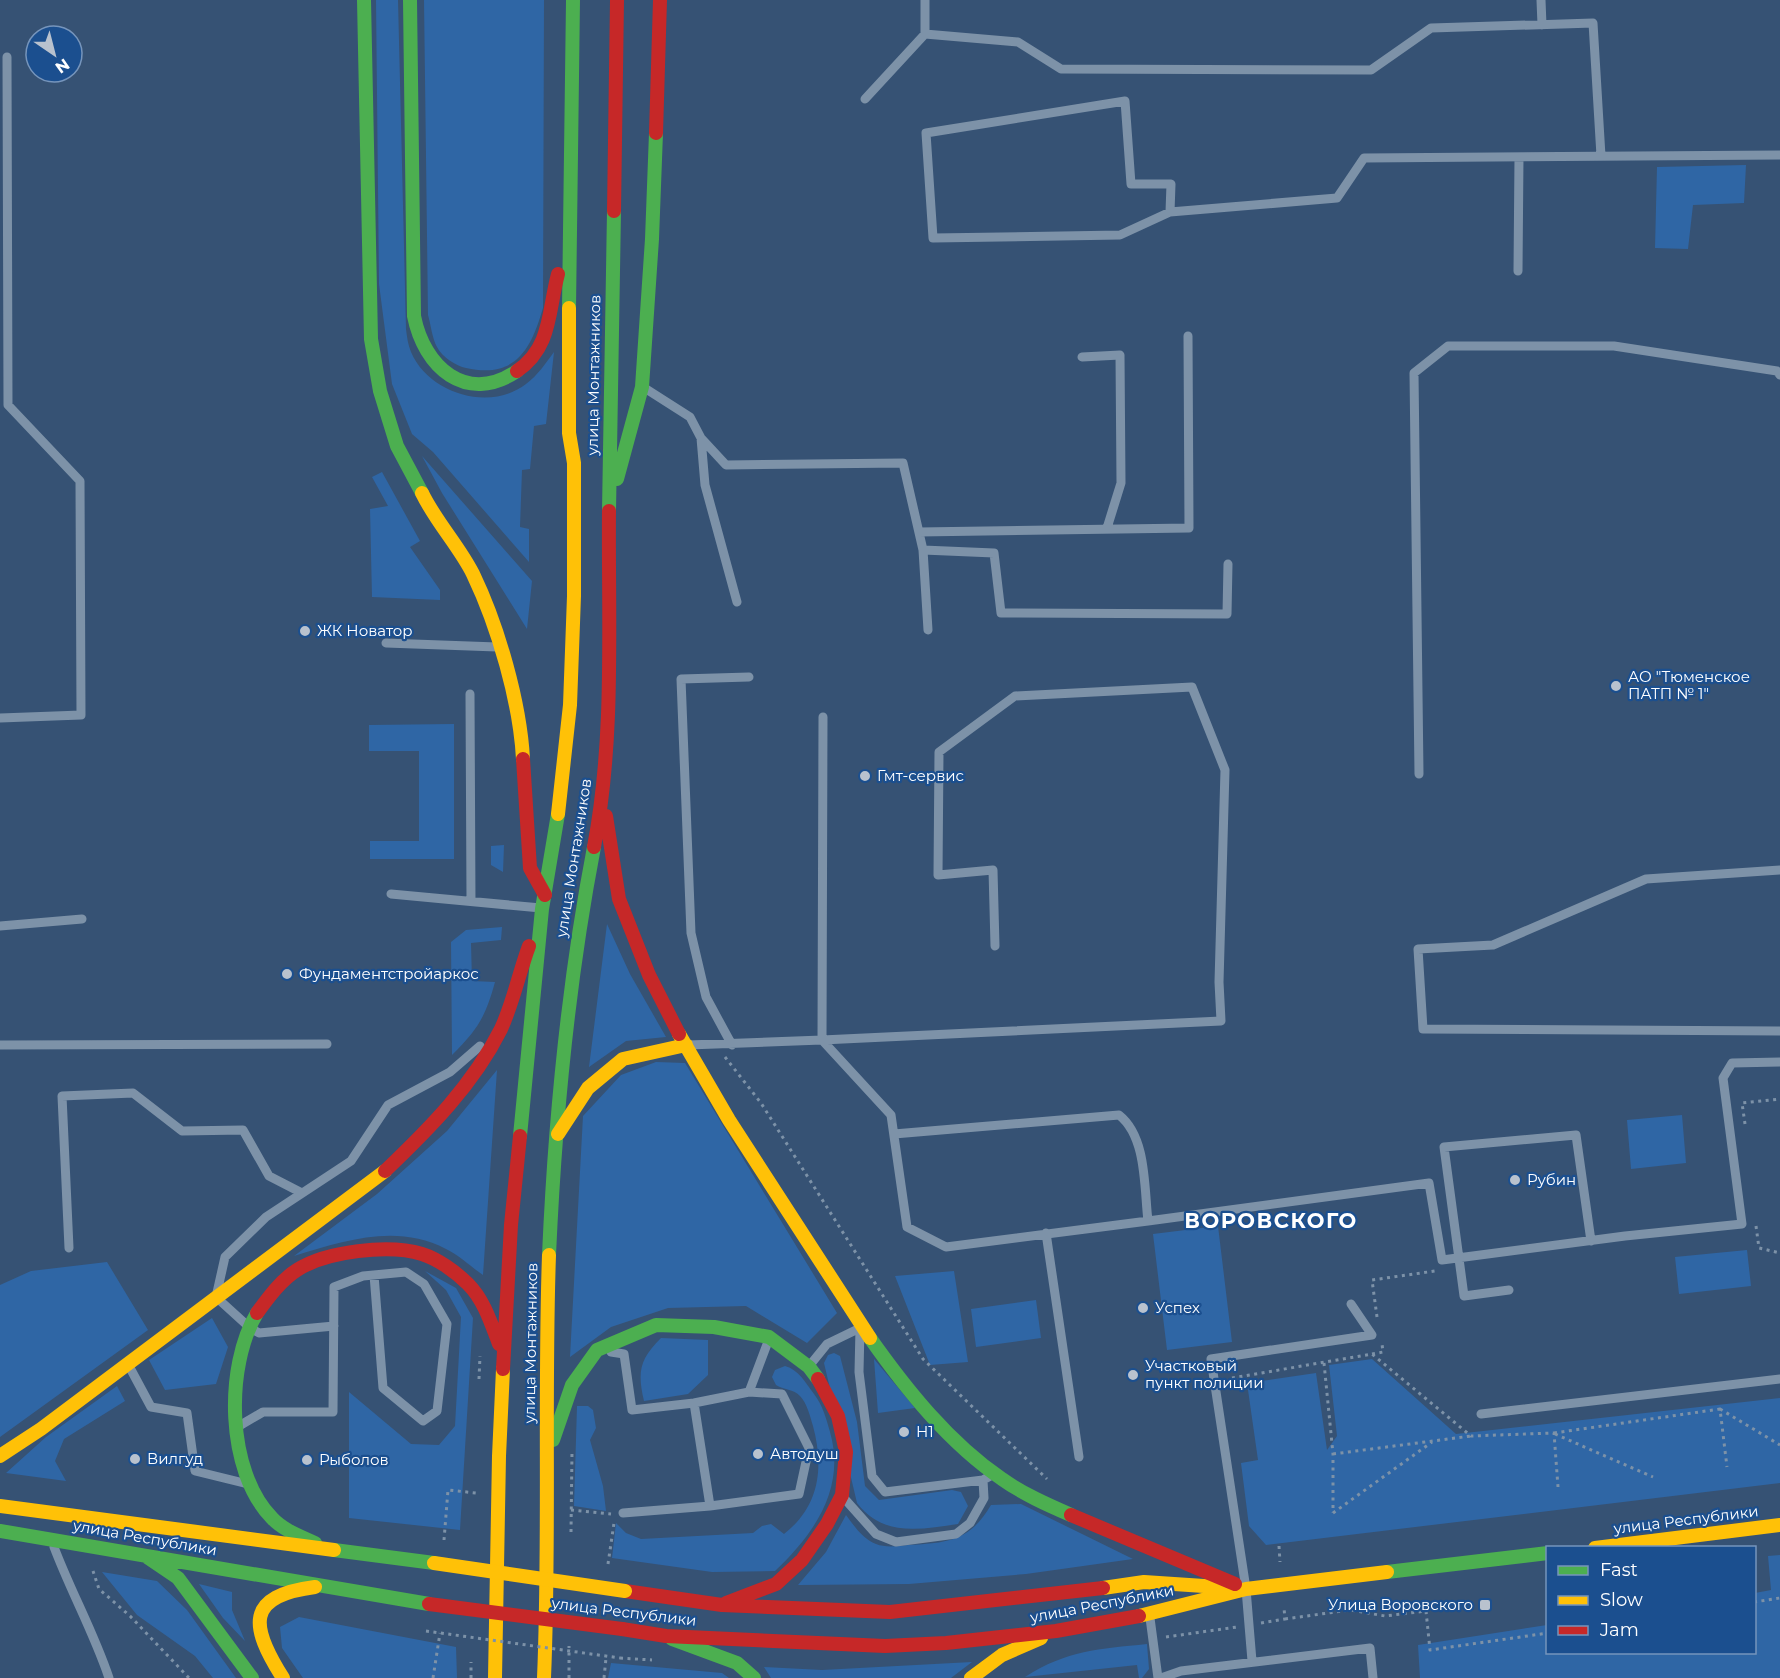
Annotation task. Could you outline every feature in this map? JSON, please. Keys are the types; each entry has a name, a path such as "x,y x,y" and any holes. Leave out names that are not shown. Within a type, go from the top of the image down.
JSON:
{"main road":[{"path":"0,1456 41,1429 383,1173 429,1130 466,1085 500,1028 543,902 530,868 523,752 517,707 500,646 473,574 426,502 397,446 380,392 371,339 364,0"},
{"path":"410,0 414,316 420,341 431,360 443,371 463,382 483,383 507,378 527,365 538,351 547,333 554,287 569,239"},
{"name":"улица Монтажников","path":"495,1678 503,1355 518,1147 535,1000 543,902 559,809 570,705 574,596 574,463 569,434 569,207 573,0"},
{"name":"улица Монтажников","path":"544,1678 547,1611 546,1338 554,1139 580,919 603,798 606,747 607,517 616,0"},
{"path":"607,517 642,387 652,239 660,0"},
{"path":"603,798 619,897 647,970 686,1045 860,1328 989,1477 1096,1526 1246,1589"},
{"path":"554,1139 588,1088 623,1059 686,1045"},
{"path":"323,1547 284,1528 268,1514 239,1452 234,1398 238,1360 249,1328 264,1303 298,1269 337,1256 377,1249 423,1254 463,1279 485,1306 503,1355"},
{"path":"547,1457 572,1385 597,1350 656,1325 714,1327 770,1336 809,1367 826,1390 838,1416 846,1452 842,1495 827,1524 802,1560 776,1584 722,1605"},
{"name":"улица Республики","path":"0,1506 323,1547 722,1605 890,1612 1059,1594 1144,1582 1246,1589"},
{"name":"улица Республики","path":"1611,1546 1780,1525"},
{"name":"улица Республики","path":"0,1531 429,1604 666,1636 885,1646 946,1643 1056,1631 1149,1614 1246,1589 1546,1553"},
{"path":"138,1553 178,1578 252,1678"},
{"path":"283,1678 261,1638 261,1613 269,1600 288,1591 319,1586"},
{"path":"971,1678 1002,1655 1056,1631"},
{"path":"666,1636 737,1664 754,1678"}],"lane":[{"path":"865,99 926,34 925,0"},
{"path":"1541,0 1542,25"},
{"path":"926,34 1018,42 1061,69 1371,70 1431,28 1593,23 1601,156"},
{"path":"0,718 81,715 80,481 8,405 3,158 7,57"},
{"path":"1170,212 1171,184 1131,184 1125,101 926,133 933,238 1120,235 1170,212 1337,198 1364,158 1780,154"},
{"path":"1518,271 1519,157"},
{"path":"919,532 1189,528 1188,336"},
{"path":"1419,774 1414,373 1448,345 1614,346 1777,371 1780,375"},
{"path":"1082,357 1120,355 1121,483 1107,528"},
{"path":"642,387 690,417 701,438 726,465 903,463 923,550 928,630"},
{"path":"701,438 705,485 736,602"},
{"path":"923,550 994,553 1001,613 1227,614 1228,564"},
{"path":"386,643 500,646"},
{"path":"732,1045 706,997 691,933 681,679 749,677"},
{"path":"686,1045 732,1045 1221,1021 1219,982 1225,770 1192,687 1015,696 939,752 938,875 993,870 995,946"},
{"path":"470,694 471,901"},
{"path":"824,717 822,1040 891,1115 907,1227 946,1247 1429,1183 1442,1260 1460,1263 1591,1241 1743,1224 1723,1078 1732,1063 1780,1062"},
{"path":"1780,870 1646,879 1493,945 1418,949 1423,1029 1780,1031"},
{"path":"391,894 471,901 543,902"},
{"path":"0,926 82,920"},
{"path":"333,1326 259,1333 249,1328 216,1297 225,1257 266,1217 351,1161 388,1105 450,1072 500,1028"},
{"path":"0,1045 327,1044"},
{"path":"69,1248 62,1096 133,1093 182,1131 243,1130 269,1176 302,1193"},
{"path":"894,1134 1119,1114 1137,1141 1148,1221"},
{"path":"1509,1290 1464,1296 1444,1148 1576,1135 1591,1241"},
{"path":"1046,1233 1079,1456"},
{"path":"237,1427 263,1412 333,1412 334,1287 363,1276 406,1272 424,1284 447,1324 437,1411 423,1421 383,1388 374,1275"},
{"path":"1252,1661 1246,1589 1211,1359 1372,1335 1351,1304"},
{"path":"809,1367 827,1344 860,1328 859,1372 872,1476 885,1492 989,1477 984,1498 970,1523 956,1534 896,1542 876,1534 860,1519 842,1495"},
{"path":"749,1392 770,1336"},
{"path":"597,1350 624,1354 632,1410 694,1403 749,1392 782,1394 809,1448 799,1494 710,1506 623,1513"},
{"path":"128,1363 151,1407 187,1413 195,1471 253,1486"},
{"path":"1481,1414 1780,1379"},
{"path":"694,1403 710,1506"},
{"path":"51,1539 64,1574 91,1629 109,1678"},
{"path":"1149,1614 1159,1678 1180,1671 1370,1648 1373,1678"}],"path":[{"path":"715,1045 761,1103 923,1359 1049,1481"},
{"path":"1745,1127 1742,1103 1780,1099"},
{"path":"1756,1220 1759,1248 1780,1253"},
{"path":"1378,1321 1372,1280 1460,1263"},
{"path":"1232,1378 1383,1352 1381,1342"},
{"path":"1372,1354 1471,1436"},
{"path":"1324,1363 1334,1454 1333,1513 1434,1441"},
{"path":"1334,1454 1471,1436 1554,1433 1720,1409 1780,1445"},
{"path":"1720,1409 1727,1467"},
{"path":"1554,1433 1653,1477"},
{"path":"1554,1433 1558,1487"},
{"path":"571,1534 572,1441"},
{"path":"444,1540 448,1490 476,1493"},
{"path":"571,1510 615,1515 608,1566"},
{"path":"91,1567 99,1589 130,1616 189,1678"},
{"path":"1756,1602 1780,1598"},
{"path":"1285,1619 1350,1610 1385,1616 1426,1611 1430,1650 1546,1633"},
{"path":"426,1630 620,1659"},
{"path":"433,1678 440,1633"},
{"path":"569,1642 569,1678"},
{"path":"604,1678 606,1658"}],"shaded area":[{"path":"376,0 398,0 406,329 411,352 420,367 446,388 462,394 495,397 526,384 554,352 546,424 534,426 530,469 522,470 520,527 529,529 529,562 433,452 412,434 392,384 379,284"},
{"path":"424,0 544,0 543,308 527,348 509,365 497,369 466,368 446,358 435,343 428,315"},
{"path":"1746,165 1744,203 1693,205 1688,249 1655,248 1657,167"},
{"path":"422,456 532,581 527,629 442,493"},
{"path":"382,472 420,541 410,547 440,590 440,600 372,597 370,509 388,506 372,477"},
{"path":"454,724 454,859 370,859 370,841 419,841 419,751 369,751 369,725"},
{"path":"504,845 503,872 491,865 491,846"},
{"path":"607,924 630,974 666,1037 626,1041 589,1067"},
{"path":"502,927 501,940 471,943 472,981 495,982 480,1022 452,1055 451,942 466,930"},
{"path":"656,1062 685,1063 837,1313 807,1343 746,1306 668,1308 611,1327 570,1357 583,1116 621,1075"},
{"path":"497,1070 483,1275 446,1249 427,1241 408,1237 370,1237 351,1240 294,1256 377,1194 447,1131"},
{"path":"1682,1115 1686,1163 1631,1169 1627,1120"},
{"path":"1218,1226 1232,1342 1167,1350 1153,1234"},
{"path":"1747,1250 1751,1286 1679,1294 1675,1257"},
{"path":"107,1262 148,1330 0,1437 0,1285 31,1271"},
{"path":"425,1271 456,1288 473,1318 460,1530 349,1518 349,1392 411,1444 439,1445 455,1426 461,1317 446,1290"},
{"path":"954,1271 968,1362 930,1365 895,1276"},
{"path":"1036,1300 1041,1338 976,1347 971,1309"},
{"path":"212,1318 228,1347 216,1384 165,1390 149,1360"},
{"path":"661,1338 708,1340 708,1375 688,1394 644,1401 641,1381 642,1366 648,1352"},
{"path":"834,1353 840,1356 857,1422 865,1486 879,1500 952,1490 961,1492 968,1506 958,1524 917,1529 891,1526 879,1522 857,1503 824,1363 828,1355"},
{"path":"874,1359 915,1408 878,1413"},
{"path":"1372,1359 1456,1434 1780,1398 1780,1483 1266,1545 1249,1526 1241,1463 1258,1460 1247,1383 1316,1373 1327,1450 1337,1436 1329,1365"},
{"path":"785,1366 794,1370 801,1377 820,1403 829,1427 834,1452 834,1472 824,1508 803,1541 790,1556 775,1571 712,1572 612,1558 616,1523 626,1533 641,1539 753,1533 762,1526 771,1524 784,1534 796,1523 812,1498 818,1471 818,1456 813,1426 805,1402 798,1394 776,1385 772,1377 775,1370"},
{"path":"117,1386 125,1401 64,1439 55,1461 66,1481 6,1473 46,1437"},
{"path":"577,1406 588,1406 593,1410 596,1428 590,1440 603,1486 606,1511 574,1506"},
{"path":"1021,1504 1133,1559 1026,1574 909,1584 798,1585 826,1552 846,1515 859,1532 871,1542 884,1546 896,1546 935,1543 957,1538 975,1526 991,1505"},
{"path":"1780,1555 1780,1678 1420,1678 1418,1645 1546,1625 1546,1654 1756,1654 1756,1593 1771,1590 1768,1556"},
{"path":"102,1572 157,1581 187,1610 236,1678 213,1678 195,1656 137,1615"},
{"path":"199,1584 232,1592 232,1610 245,1641 223,1618"},
{"path":"299,1617 456,1647 457,1678 303,1678 282,1648 280,1627"},
{"path":"1147,1644 1149,1669 1142,1678 1139,1678 1137,1665 1025,1677 1069,1656"},
{"path":"972,1662 951,1678 771,1678 764,1667 822,1670"},
{"path":"611,1663 722,1673 729,1678 608,1678"}],"traffic: fast":[{"path":"364,0 371,339 380,391 397,446 422,493"},
{"path":"410,0 414,316 419,334 427,351 438,365 450,375 465,382 481,384 498,380 517,371"},
{"path":"569,308 573,0"},
{"path":"617,479 642,387 652,239 656,133"},
{"path":"609,511 614,211"},
{"path":"520,1136 542,909 558,814"},
{"path":"549,1255 564,1051 577,949 594,847"},
{"path":"257,1313 239,1361 236,1389 235,1418 246,1474 257,1498 272,1518 286,1529 315,1543"},
{"path":"553,1440 572,1385 597,1350 656,1325 714,1327 769,1337 809,1367 818,1379"},
{"path":"870,1338 914,1396 964,1449 1010,1484 1071,1515"},
{"path":"0,1531 429,1604"},
{"path":"334,1550 434,1563"},
{"path":"1387,1572 1546,1553"},
{"path":"147,1557 178,1578 252,1678"},
{"path":"672,1639 737,1663 754,1678"}],"traffic: slow":[{"path":"558,814 570,705 574,596 574,463 569,433 569,308"},
{"path":"422,493 473,574 491,617 512,689 523,759"},
{"path":"679,1034 729,1120 870,1338"},
{"path":"558,1134 588,1088 623,1059 686,1045"},
{"path":"0,1456 41,1429 385,1171"},
{"path":"544,1678 549,1255"},
{"path":"495,1678 503,1369"},
{"path":"0,1506 334,1550"},
{"path":"1611,1546 1780,1525"},
{"path":"434,1563 625,1591"},
{"path":"1139,1616 1246,1589 1387,1572"},
{"path":"1103,1588 1144,1582 1219,1587"},
{"path":"283,1678 264,1643 260,1629 260,1616 265,1606 276,1598 292,1591 315,1587"},
{"path":"971,1678 1002,1655 1041,1638"}],"traffic: jam":[{"path":"614,211 617,0"},
{"path":"656,133 660,0"},
{"path":"517,371 537,351 543,340 558,274"},
{"path":"594,847 601,806 608,722 609,511"},
{"path":"523,759 530,868 545,895"},
{"path":"606,816 619,899 649,975 679,1034"},
{"path":"385,1171 449,1105 490,1049 505,1019 529,946"},
{"path":"503,1369 511,1225 520,1136"},
{"path":"257,1313 286,1279 309,1263 358,1251 408,1251 434,1259 474,1290 483,1304 499,1344"},
{"path":"726,1603 776,1584 802,1560 827,1524 842,1495 846,1452 838,1416 818,1379"},
{"path":"1071,1515 1235,1584"},
{"path":"625,1591 722,1605 890,1612 1103,1588"},
{"path":"429,1604 622,1629"},
{"path":"622,1629 666,1636 885,1646 946,1643 1056,1631 1139,1616"}],"place":[{"name":"ЖК Новатор","path":"305,631"},
{"name":"АО \"Тюменское ПАТП № 1\"","path":"1616,686"},
{"name":"Гмт-сервис","path":"865,776"},
{"name":"Фундаментстройаркос","path":"287,974"},
{"name":"Рубин","path":"1515,1180"},
{"name":"Успех","path":"1143,1308"},
{"name":"Участковый пункт полиции","path":"1133,1375"},
{"name":"Н1","path":"904,1432"},
{"name":"Автодуш","path":"758,1454"},
{"name":"Вилгуд","path":"135,1459"},
{"name":"Рыболов","path":"307,1460"},
{"name":"Улица Воровского","path":"1485,1605"}],"district":[{"name":"ВОРОВСКОГО","path":"1271,1221"}]}
